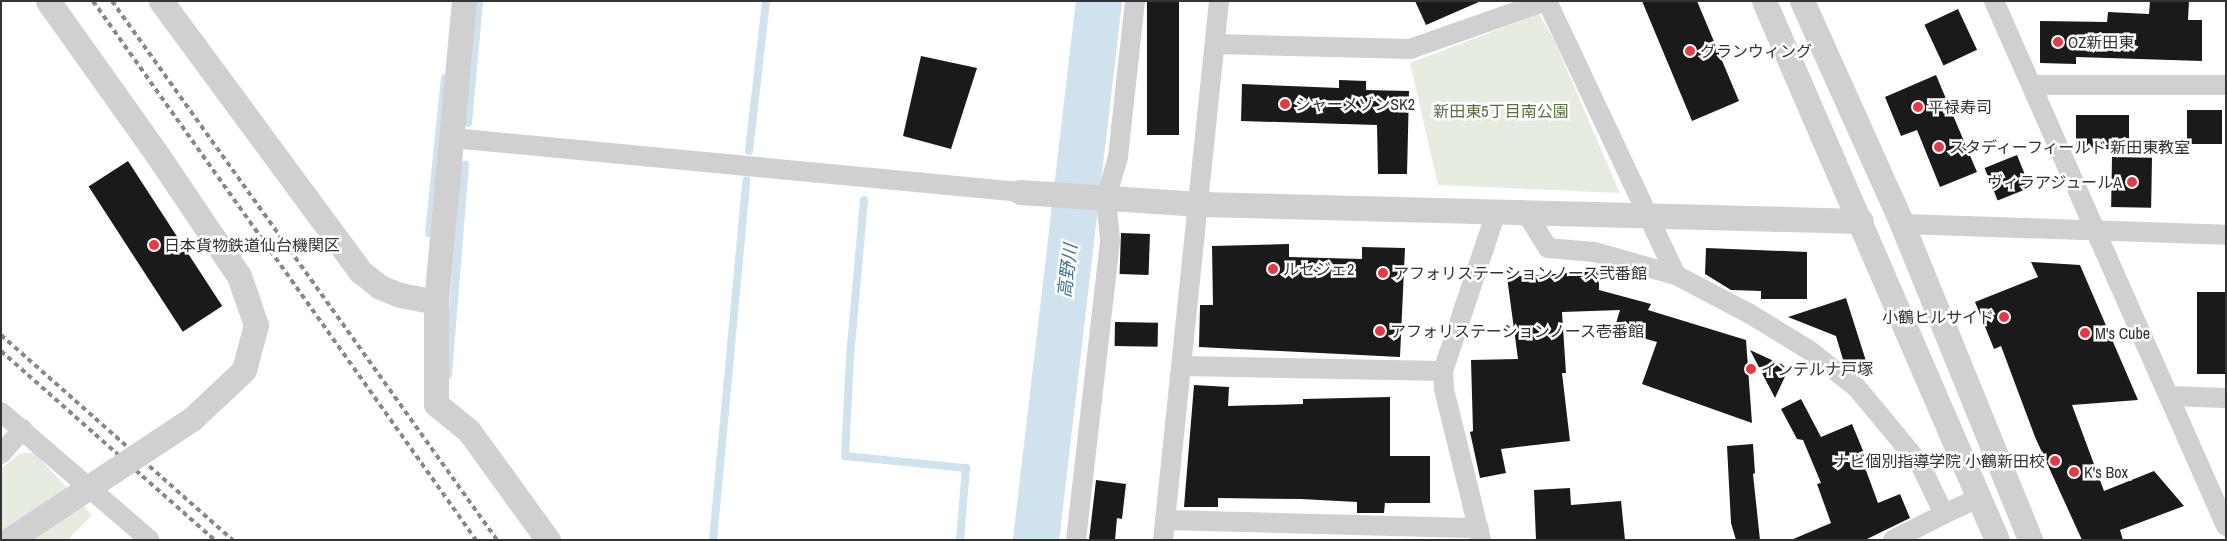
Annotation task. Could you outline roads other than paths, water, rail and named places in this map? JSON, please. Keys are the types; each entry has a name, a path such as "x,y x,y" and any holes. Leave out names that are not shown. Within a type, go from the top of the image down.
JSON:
{"street":[{"path":"9,540 192,419 244,370 256,325 239,276 156,153 48,1"},
{"path":"161,1 361,272 380,287 436,302"},
{"path":"464,1 453,138 436,302 436,404 469,430 548,540"},
{"path":"1076,540 1110,240 1103,198 1118,157 1135,1"},
{"path":"1219,1 1200,204 1164,530 1480,534 1444,390 1443,371 1496,212"},
{"path":"1215,44 1410,49 1547,1 1650,216 1676,275"},
{"path":"1764,1 1861,221 1997,540"},
{"path":"1802,1 1902,224 2030,540"},
{"path":"1994,1 2226,526"},
{"path":"2031,85 2226,85"},
{"path":"453,138 1023,192 1200,204 1861,221"},
{"path":"1526,213 1548,248 1594,252 1676,275 1784,334 1858,388 1920,464 1944,514"},
{"path":"1902,224 2226,235"},
{"path":"1182,366 1443,371"},
{"path":"2168,396 2226,398"},
{"path":"1,412 150,540"},
{"path":"1,454 23,429"},
{"path":"1893,540 1980,497"}],"waterway":[{"path":"468,123 479,1"},
{"path":"749,151 766,1"},
{"name":"高野川","path":"1036,540 1099,1"},
{"path":"429,233 445,78"},
{"path":"448,375 465,165"},
{"path":"713,540 746,181"},
{"path":"864,200 850,357 845,456 966,468 960,540"}],"railway":[{"path":"93,1 476,540"},
{"path":"112,1 497,540"},
{"path":"1,335 233,540"},
{"path":"1,351 215,540"}],"place":[{"name":"OZ新田東","path":"2058,42"},
{"name":"グランウィング","path":"1690,51"},
{"name":"シャーメゾンSK2","path":"1285,104"},
{"name":"平禄寿司","path":"1918,107"},
{"name":"スタディーフィールド 新田東教室","path":"1939,147"},
{"name":"ヴィラアジュールA","path":"2132,182"},
{"name":"日本貨物鉄道仙台機関区","path":"154,245"},
{"name":"ルセジェ2","path":"1273,269"},
{"name":"アフォリステーションノース弐番館","path":"1383,273"},
{"name":"小鶴ヒルサイド","path":"2004,317"},
{"name":"アフォリステーションノース壱番館","path":"1380,331"},
{"name":"M's Cube","path":"2085,333"},
{"name":"インテルナ戸塚","path":"1751,369"},
{"name":"ナビ個別指導学院 小鶴新田校","path":"2055,461"},
{"name":"K's Box","path":"2074,472"}],"park label":[{"name":"新田東5丁目南公園","path":"1501,111"}]}
